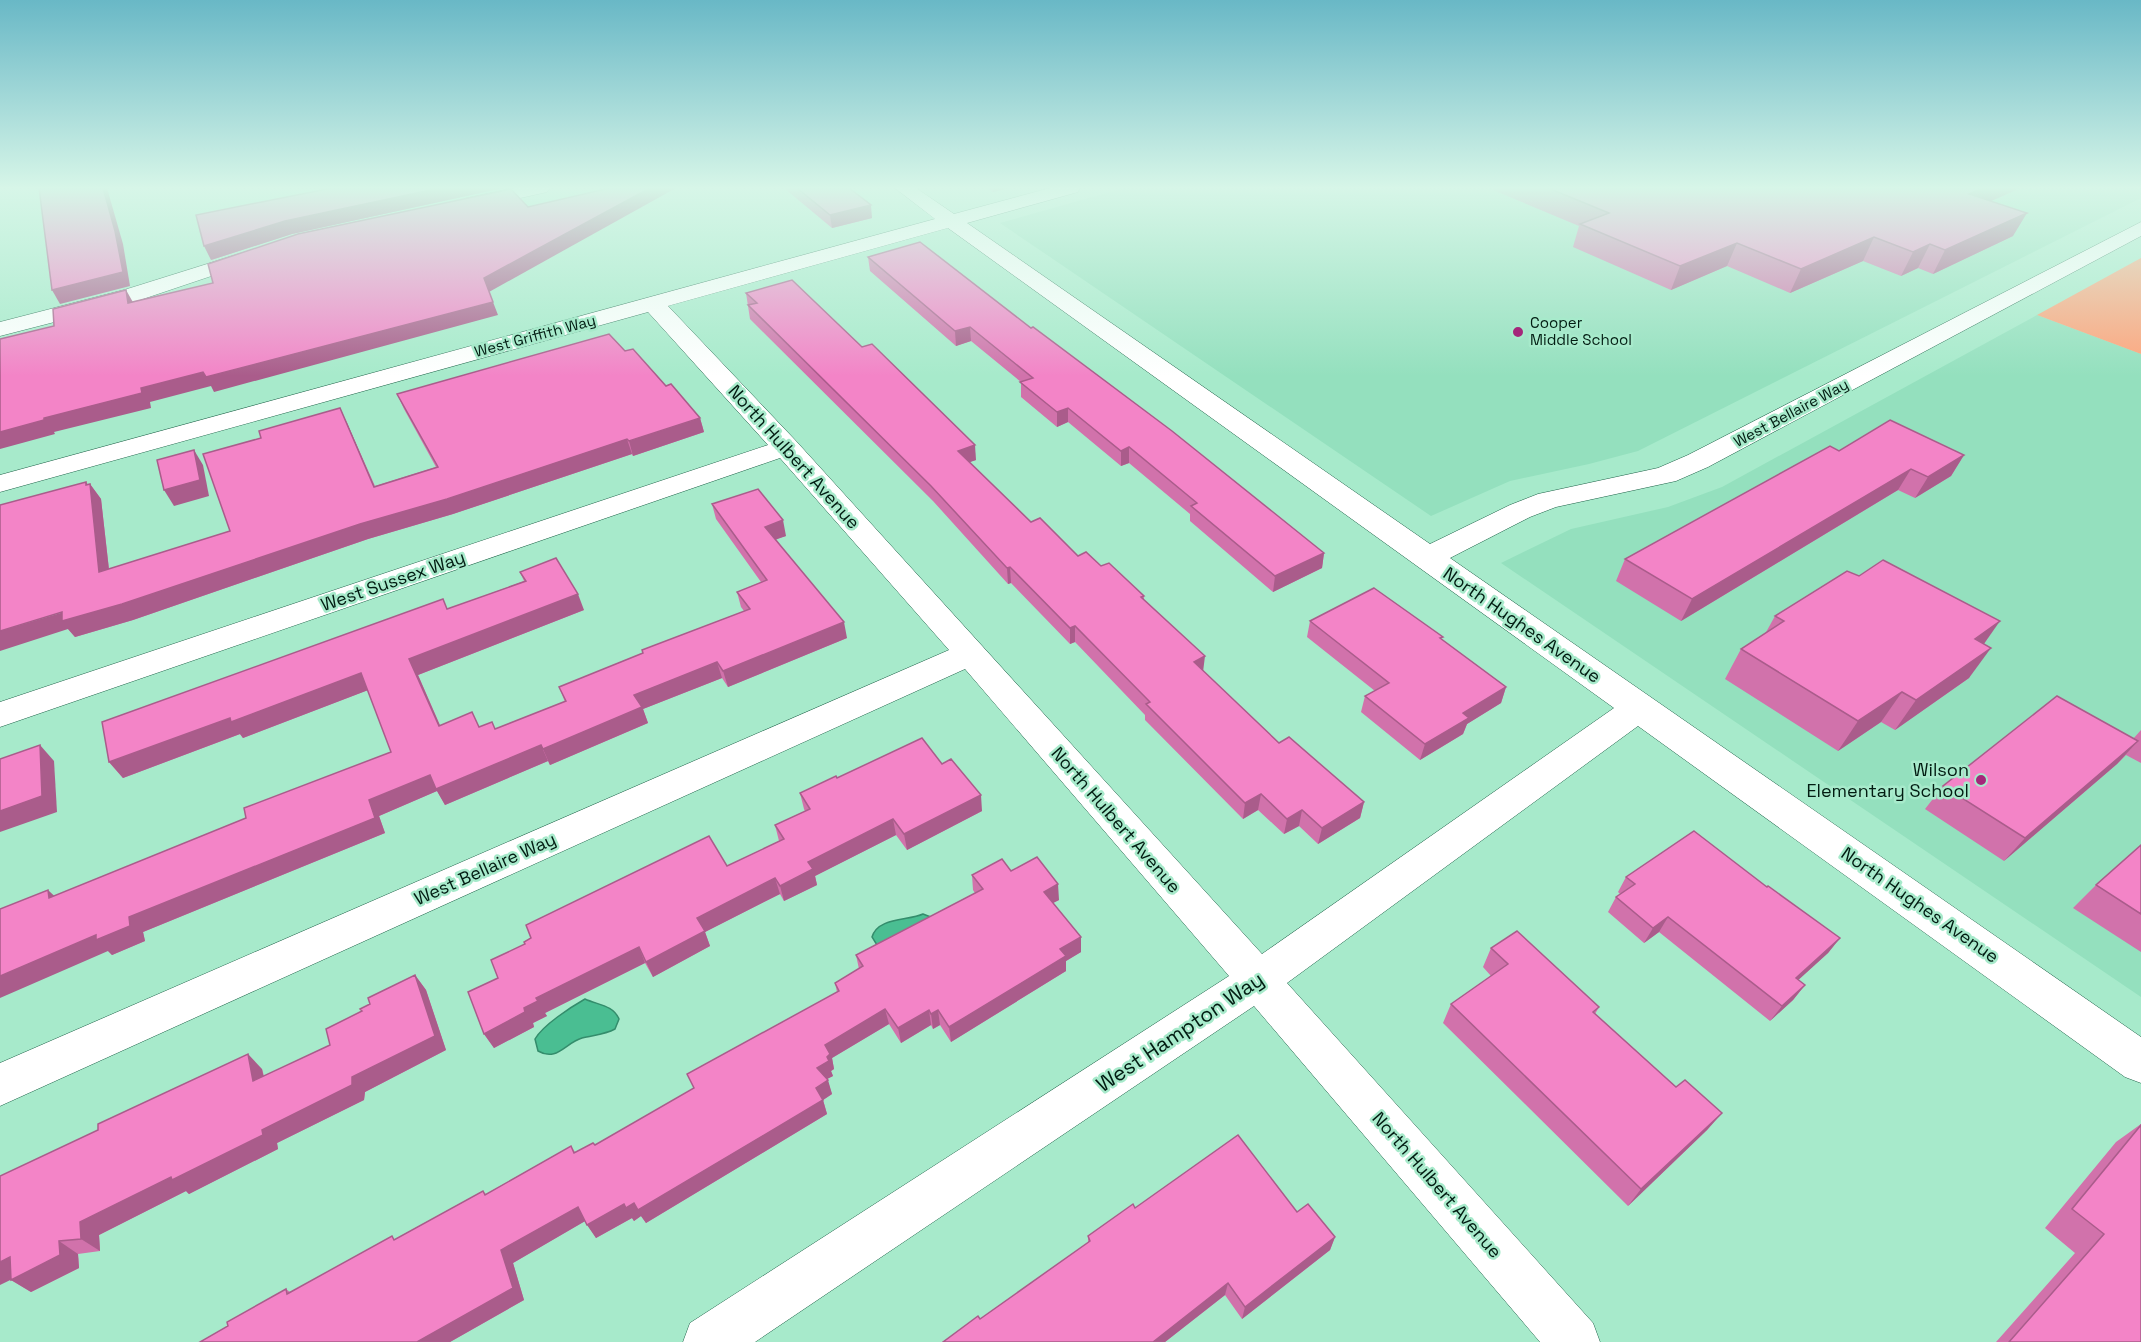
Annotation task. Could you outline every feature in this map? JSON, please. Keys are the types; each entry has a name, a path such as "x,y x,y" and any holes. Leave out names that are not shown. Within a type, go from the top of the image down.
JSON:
{"street":[{"name":"West Griffith Way","path":"0,484 843,251"},
{"name":"North Hughes Avenue","path":"993,251 2141,1062"},
{"name":"West Bellaire Way","path":"1426,558 1520,511 1548,501 1666,475 1698,461 2098,251"},
{"path":"0,329 132,295 266,252"},
{"name":"North Hulbert Avenue","path":"652,303 787,447 971,653 1574,1342"},
{"name":"West Sussex Way","path":"0,714 787,447"},
{"name":"West Bellaire Way","path":"0,1084 971,653"},
{"name":"West Hampton Way","path":"709,1342 1257,981 1640,707"}],"shaded area":[{"name":"Cooper Middle School","path":"1041,251 2036,251 1638,451 1510,481 1431,516"},
{"path":"2141,258 2141,354 2037,315"},
{"name":"Wilson Elementary School","path":"2037,315 2141,354 2141,997 1501,563 1571,529 1668,507 1722,487"},
{"path":"923,914 936,919 877,945 872,937 880,926"},
{"path":"585,999 605,1006 616,1014 619,1019 615,1029 576,1040 556,1053 545,1054 538,1051 535,1039 544,1028"}],"building":[{"path":"47,251 119,251 123,272 52,290"},
{"path":"248,251 534,251 484,278 493,302 206,377 203,372 141,388 142,393 44,418 44,420 0,432 0,339 54,326 53,309 126,290 128,303 213,283 208,264"},
{"path":"890,251 931,251 1031,328 1033,327 1172,431 1324,553 1275,576 1191,506 1197,503 1129,447 1121,451 1068,408 1057,412 1020,382 1033,378 970,327 955,331 868,257"},
{"path":"1643,251 1718,251 1680,266"},
{"path":"1756,251 1843,251 1801,269"},
{"path":"792,280 862,347 872,344 975,445 958,451 1031,522 1040,518 1078,556 1086,552 1101,566 1109,563 1144,596 1141,597 1205,656 1194,662 1279,743 1289,737 1364,802 1322,828 1302,810 1287,819 1261,794 1245,803 1146,704 1150,702 1075,626 1070,628 1010,567 1007,568 931,486 748,305 757,303 746,293"},
{"path":"609,334 625,351 633,349 666,386 671,384 700,418 629,441 627,439 447,499 360,524 122,604 62,621 62,612 0,631 0,505 86,482 86,485 90,484 99,572 230,531 203,454 261,438 259,431 340,408 374,487 438,467 397,394"},
{"path":"1890,420 1964,455 1928,477 1911,469 1692,599 1625,559 1830,446 1839,451"},
{"path":"194,450 200,480 164,490 157,460"},
{"path":"758,489 783,520 765,527 844,622 723,671 717,662 634,695 642,707 543,749 541,745 436,789 430,775 369,800 375,818 129,917 130,926 96,940 96,935 0,976 0,909 48,890 49,898 246,818 244,808 391,752 361,673 231,722 230,718 109,762 102,722 443,599 447,609 526,581 520,572 556,558 578,594 409,659 439,726 472,712 479,727 492,722 495,729 566,701 559,687 643,653 642,650 750,609 737,592 767,580 712,504"},
{"path":"1883,560 2000,621 1975,639 1991,648 1916,700 1902,692 1858,721 1741,649 1784,621 1775,616 1847,571 1859,576"},
{"path":"1374,588 1443,637 1440,638 1506,687 1463,713 1469,718 1425,744 1365,696 1389,683 1310,621"},
{"path":"2057,696 2138,741 2025,838 1943,786"},
{"path":"922,738 942,764 951,759 981,795 904,834 893,819 808,862 813,869 780,886 775,878 697,918 705,931 646,962 639,947 536,998 538,1001 524,1008 525,1012 484,1034 468,992 498,978 491,960 525,944 524,942 531,938 526,925 709,836 727,866 784,839 775,825 810,809 800,793"},
{"path":"40,745 42,796 0,811 0,759"},
{"path":"1694,831 1767,887 1840,938 1796,978 1805,985 1782,1006 1668,917 1653,928 1616,897 1635,884 1626,877"},
{"path":"2141,845 2141,914 2096,885"},
{"path":"1037,857 1058,884 1044,892 1081,937 1060,949 1066,956 949,1027 938,1010 931,1014 929,1010 898,1028 885,1009 825,1045 830,1054 827,1057 829,1061 817,1068 828,1080 816,1088 823,1100 638,1210 634,1203 626,1208 624,1204 587,1225 578,1207 501,1250 513,1288 417,1342 200,1342 228,1326 227,1322 286,1289 287,1294 392,1236 394,1240 483,1191 485,1195 571,1146 574,1153 593,1143 595,1145 694,1088 687,1074 839,991 835,983 863,966 856,955 983,889 972,875 1002,859 1011,871"},
{"path":"1517,931 1599,1007 1593,1012 1676,1087 1685,1080 1722,1113 1641,1189 1451,1004 1508,964 1491,948"},
{"path":"415,975 435,1036 352,1077 352,1085 262,1130 263,1135 80,1222 81,1239 59,1241 60,1255 11,1280 10,1257 0,1262 0,1176 98,1130 98,1124 248,1054 253,1081 330,1045 326,1029 362,1011 360,1009 370,1004 368,998"},
{"path":"2141,1125 2141,1342 2009,1342 2104,1234 2072,1209"},
{"path":"1238,1135 1297,1212 1308,1204 1335,1237 1245,1307 1228,1283 1153,1342 943,1342 978,1316 980,1319 1090,1241 1088,1236 1133,1204 1135,1208"}],"place":[{"name":"Cooper Middle School","path":"1518,332"},
{"name":"Wilson Elementary School","path":"1981,780"}]}
